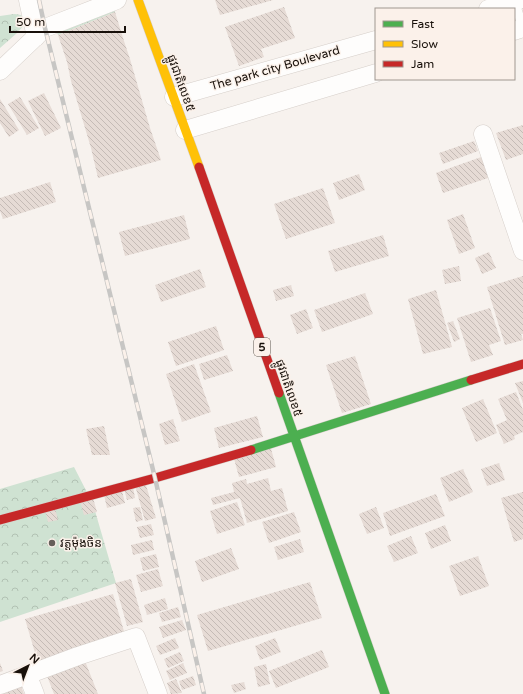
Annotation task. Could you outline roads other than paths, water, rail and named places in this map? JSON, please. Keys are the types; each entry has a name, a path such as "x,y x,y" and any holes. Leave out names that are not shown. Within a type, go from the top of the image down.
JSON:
{"main road":[{"name":"ផ្លូវជាតិលេខ៥","path":"138,0 186,130 293,437 385,694"},
{"path":"0,520 155,478 293,437 523,364"}],"street":[{"path":"28,0 40,33"},
{"path":"0,71 40,33 117,0"},
{"path":"491,8 516,0"},
{"name":"The park city Boulevard","path":"174,97 375,40"},
{"path":"186,130 375,73"},
{"path":"484,134 523,251"},
{"path":"0,685 27,674 136,637 158,694"},
{"path":"27,674 35,694"}],"lane":[{"path":"516,0 523,28"}],"railway":[{"path":"39,0 155,478 204,694"}],"place":[{"name":"វត្តម៉ុងចិន","path":"52,543"}]}
